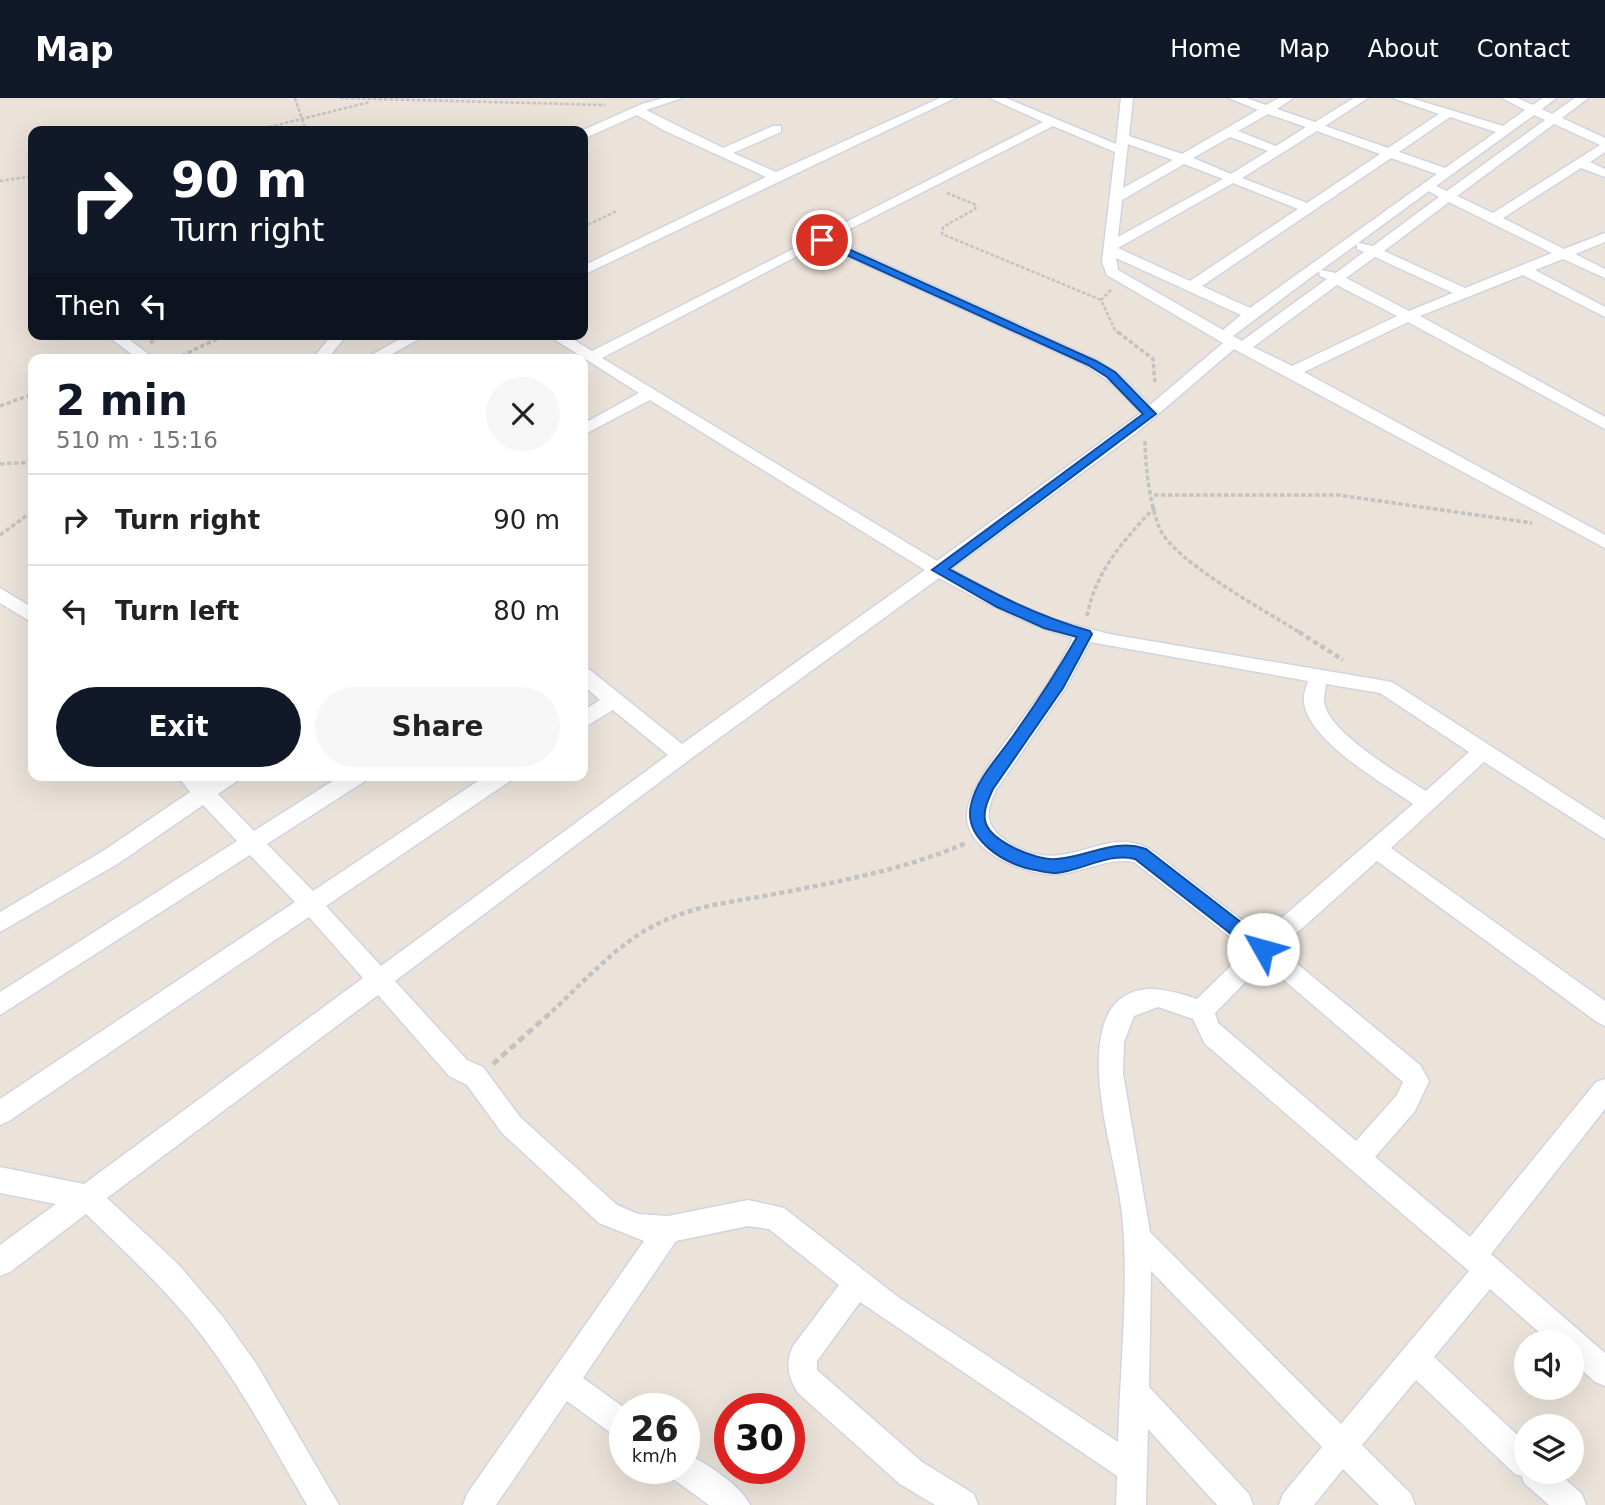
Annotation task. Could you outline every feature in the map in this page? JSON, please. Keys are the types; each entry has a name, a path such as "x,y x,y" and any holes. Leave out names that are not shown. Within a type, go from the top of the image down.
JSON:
{"street":[{"path":"588,133 643,109 677,98"},
{"path":"588,269 776,177 949,98"},
{"path":"996,98 1121,144 1183,159 1308,208"},
{"path":"1127,98 1111,248 1112,272 1233,342 1605,542"},
{"path":"1235,98 1446,173"},
{"path":"1118,197 1287,98"},
{"path":"1111,248 1233,179 1362,98"},
{"path":"1399,98 1506,131"},
{"path":"1493,219 1581,163 1602,140 1508,98"},
{"path":"1233,342 1251,314 1550,98"},
{"path":"0,1262 682,755 1150,414 1233,342 1335,278 1581,98"},
{"path":"643,109 723,153 776,177"},
{"path":"1191,287 1447,114"},
{"path":"590,358 822,240 923,185 1053,121"},
{"path":"723,153 776,129"},
{"path":"1228,132 1278,151"},
{"path":"1581,163 1605,173"},
{"path":"1427,186 1605,274"},
{"path":"1292,372 1408,316 1605,237"},
{"path":"822,240 1092,363 1111,374 1150,414"},
{"path":"1351,241 1465,293"},
{"path":"1111,248 1251,314"},
{"path":"1314,268 1408,316 1605,424"},
{"path":"1523,269 1605,313"},
{"path":"120,340 141,354"},
{"path":"323,354 336,340"},
{"path":"381,354 409,340"},
{"path":"562,340 584,354"},
{"path":"590,358 939,570 1038,620 1085,634 1224,662 1385,687 1605,831"},
{"path":"588,427 650,394"},
{"path":"0,594 28,614"},
{"path":"1085,634 1058,684 987,786 979,803 977,820 983,835 1031,863 1056,866 1111,852 1128,851 1140,854 1263,949 1411,1073 1416,1081 1406,1103 1357,1158"},
{"path":"1318,677 1313,703 1319,718 1359,755 1428,803"},
{"path":"588,679 682,755"},
{"path":"588,718 614,700"},
{"path":"1482,752 1263,949 1206,1003 1202,1011 1208,1028 1214,1035 1556,1330"},
{"path":"193,781 312,905 457,1068 474,1075 511,1125 608,1214 637,1227 668,1229 748,1213 775,1217 857,1284 968,1362 1132,1469"},
{"path":"0,923 111,857 221,781"},
{"path":"0,1005 348,781"},
{"path":"0,1113 494,781"},
{"path":"1376,849 1605,1015"},
{"path":"1131,1505 1138,1239 1111,1073 1112,1042 1118,1021 1126,1009 1158,997 1202,1011"},
{"path":"1294,1505 1414,1358 1480,1263 1601,1104"},
{"path":"0,1180 87,1197 168,1274 213,1327 247,1375 324,1505"},
{"path":"478,1505 668,1229"},
{"path":"1138,1239 1400,1505"},
{"path":"857,1284 803,1356 802,1373 808,1384 911,1473 932,1497 963,1505"},
{"path":"1584,1354 1605,1372"},
{"path":"1414,1358 1514,1452"},
{"path":"563,1381 609,1414"},
{"path":"1133,1392 1238,1505"},
{"path":"700,1480 734,1505"},
{"path":"1548,1484 1571,1505"}],"path":[{"path":"295,98 305,126"},
{"path":"340,98 374,101 499,101 643,109"},
{"path":"278,126 374,101"},
{"path":"0,181 28,177"},
{"path":"923,185 976,205 975,209 943,228 942,234 1101,300 1115,330 1153,359 1155,381 1143,446 1159,528 1182,554 1199,568 1350,665"},
{"path":"588,225 617,211"},
{"path":"1101,300 1122,279"},
{"path":"185,354 215,340"},
{"path":"0,406 28,396"},
{"path":"0,464 28,462"},
{"path":"1154,495 1338,495 1537,524 1570,523"},
{"path":"1085,634 1089,600 1102,569 1118,547 1155,507"},
{"path":"0,535 28,515"},
{"path":"474,1075 509,1052 636,936 654,925 723,901 773,895 900,866 950,851 983,835"}],"route":[{"path":"822,240 1092,363 1111,374 1150,414 939,570 1002,604 1049,625 1085,634 1058,684 987,786 979,803 977,820 983,835 1031,863 1056,866 1111,852 1128,851 1140,854 1263,949"}]}
